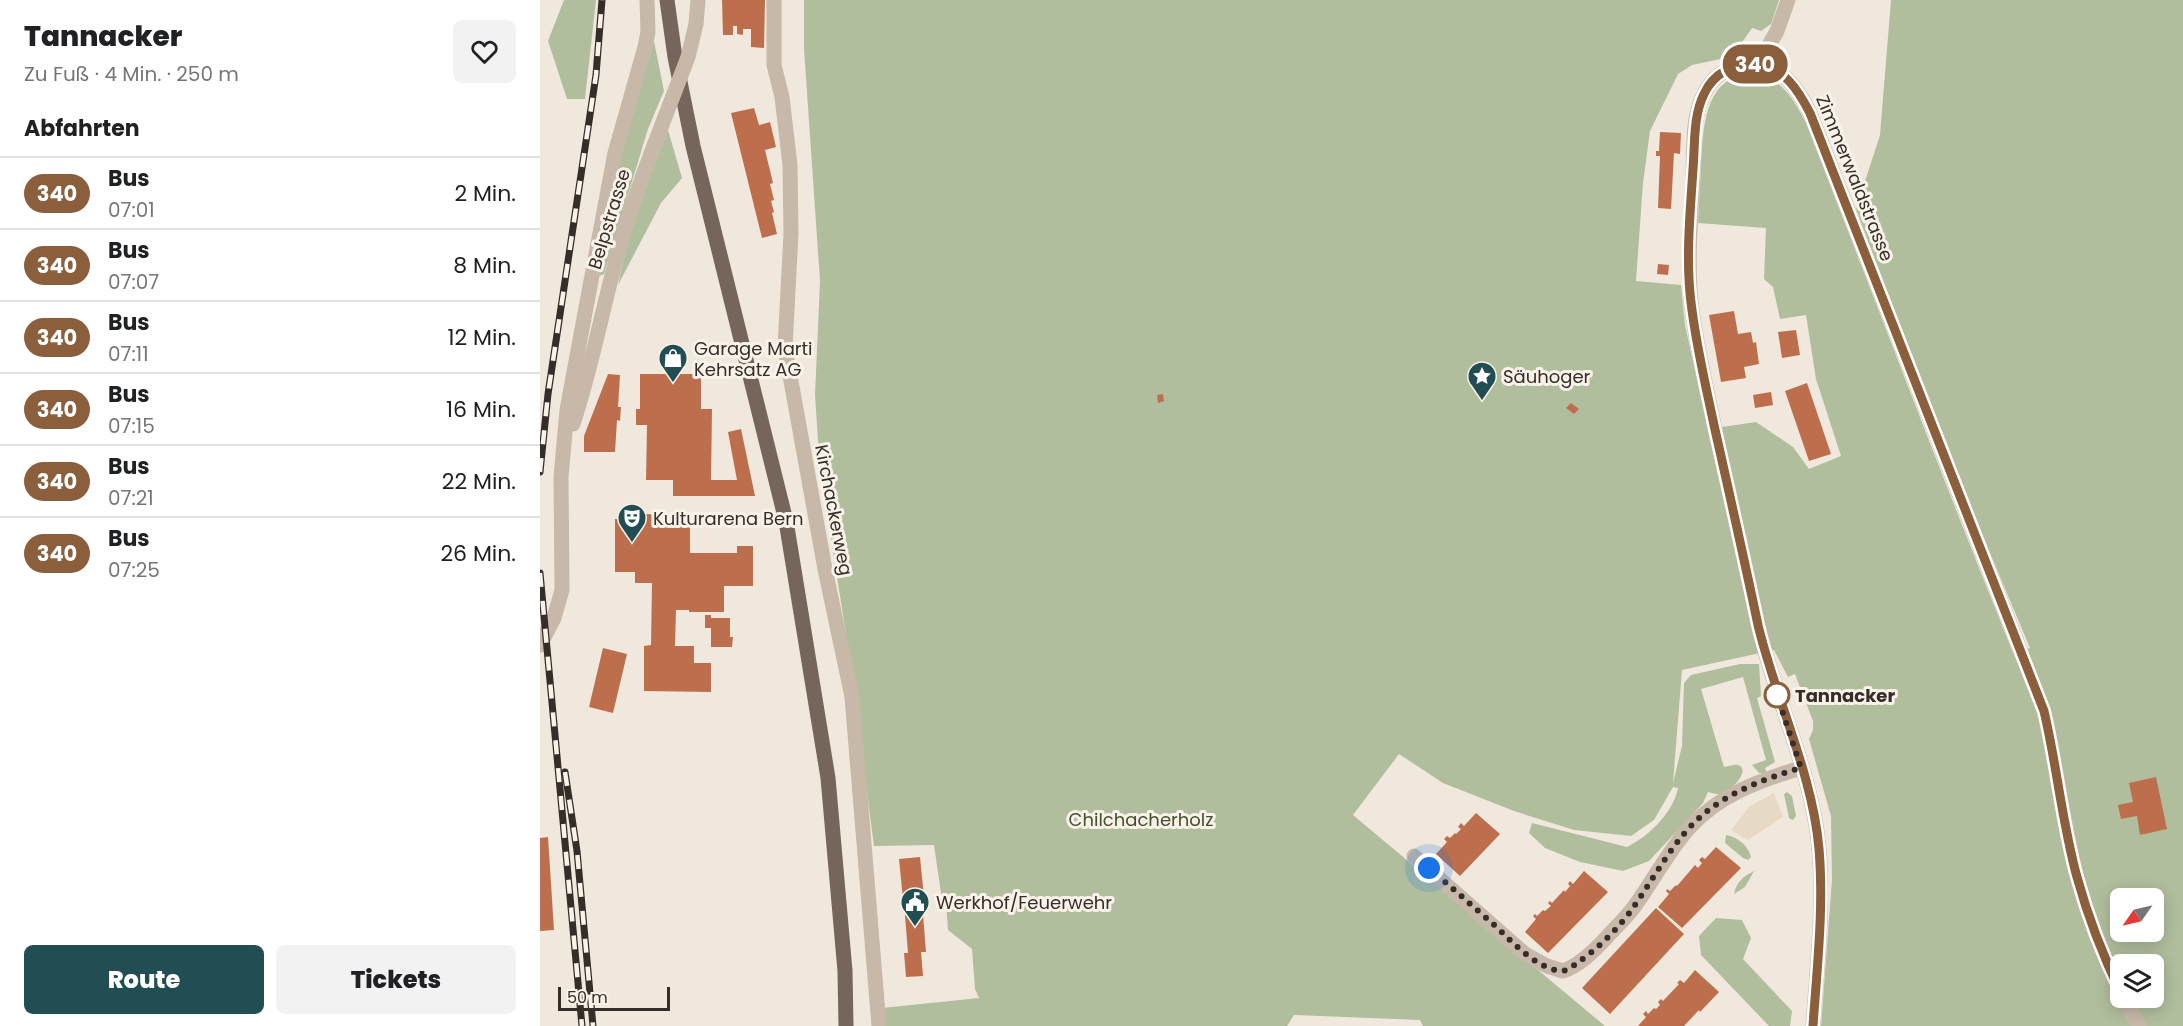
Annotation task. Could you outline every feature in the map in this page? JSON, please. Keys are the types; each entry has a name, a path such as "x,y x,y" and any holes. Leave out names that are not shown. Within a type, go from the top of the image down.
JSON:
{"main road":[{"path":"667,0 675,57 693,146 786,521 828,778 845,971 846,1026"}],"street":[{"name":"Belpstrasse","path":"540,645 554,618 562,590 560,512 563,452 573,377 615,153 648,32 647,0"},
{"name":"Belpstrasse","path":"563,452 587,378 616,260 635,195 688,57 696,24 698,0"},
{"name":"Kirchackerweg","path":"774,0 774,65 782,97 789,165 791,233 785,348 852,697 879,1026"},
{"path":"1788,0 1777,31 1760,65 1738,66 1719,75 1710,84 1700,105 1693,174 1689,283 1698,349 1765,656 1801,768 1812,808 1819,848 1820,915 1813,1026"},
{"name":"Zimmerwaldstrasse","path":"1760,65 1778,71 1787,78 1798,91 1810,113 2027,666 2044,711 2054,753 2077,877 2110,967"},
{"path":"1414,856 1525,954 1546,966 1563,971 1592,953 1620,923 1633,908 1662,862 1690,827 1711,809 1743,788 1772,776 1801,768"},
{"path":"2129,1008 2139,1026"}],"green space":[{"path":"564,0 596,0 585,99 567,99 548,41"},
{"name":"Chilchacherholz","path":"804,0 1779,0 1771,24 1761,31 1752,28 1734,54 1692,65 1678,74 1650,131 1643,183 1636,281 1681,285 1685,325 1708,429 1756,422 1793,447 1809,469 1841,456 1816,379 1806,315 1780,319 1773,287 1764,279 1766,228 1698,223 1705,122 1715,94 1724,84 1736,77 1753,74 1771,79 1791,97 1805,121 2014,655 2030,648 1959,479 1856,209 1880,135 1891,0 2183,0 2183,1026 1821,1026 1832,879 1831,816 1809,739 1813,730 1813,721 1795,674 1788,677 1774,650 1682,670 1673,783 1682,746 1684,683 1691,675 1740,664 1759,664 1761,696 1757,698 1775,762 1765,768 1767,773 1759,773 1752,765 1766,760 1743,677 1701,689 1724,767 1738,765 1743,771 1735,785 1723,794 1708,792 1703,803 1649,861 1623,871 1580,862 1545,848 1529,833 1532,823 1627,847 1644,837 1659,823 1671,806 1678,788 1673,787 1654,820 1631,836 1574,830 1514,811 1443,783 1399,754 1353,815 1605,1026 1423,1026 1420,1020 1294,1015 1287,1026 883,1026 882,1008 979,998 975,989 972,949 948,930 946,900 942,900 934,845 874,846 847,640 820,470 815,395 820,281 804,49"},
{"path":"654,41 664,91 648,129 604,274 599,276 607,224 635,94"},
{"path":"668,130 682,178 661,203 618,285 633,226"},
{"path":"1787,792 1792,796 1796,816 1793,820 1789,818 1784,794"},
{"path":"1726,835 1745,845 1751,857 1748,860 1725,843"},
{"path":"1754,871 1745,887 1734,894 1741,880"},
{"path":"1716,918 1742,920 1751,938 1743,959 1792,1011 1790,1026 1769,1026 1701,955 1699,936"}],"shaded area":[{"path":"1774,793 1783,817 1748,840 1731,830 1749,807"}],"building":[{"path":"722,0 765,0 764,48 751,47 751,29 743,29 743,35 737,34 737,26 733,26 733,35 723,35"},
{"path":"754,108 759,125 770,122 776,147 765,150 773,183 770,184 774,200 771,201 777,234 762,238 731,113"},
{"path":"1660,132 1681,133 1680,154 1674,153 1671,209 1658,208 1660,156 1656,156 1656,151 1659,151"},
{"path":"1658,264 1669,265 1668,275 1657,274"},
{"path":"1734,311 1738,334 1751,332 1753,343 1756,342 1759,364 1744,367 1746,378 1721,382 1709,315"},
{"path":"1796,330 1800,355 1782,358 1778,332"},
{"path":"667,371 674,371 674,374 701,374 701,409 712,409 711,480 737,480 728,432 741,429 755,496 673,496 673,480 646,480 647,425 636,425 636,409 640,409 640,374 667,374"},
{"path":"608,374 620,375 618,407 621,407 620,421 617,420 615,452 584,452 584,436"},
{"path":"1807,383 1831,454 1809,461 1785,391"},
{"path":"1771,392 1773,405 1755,408 1753,395"},
{"path":"1163,394 1164,401 1158,403 1157,395"},
{"path":"1571,403 1579,409 1574,414 1566,408"},
{"path":"641,514 690,515 690,553 737,553 737,546 753,546 753,586 724,586 724,612 676,610 675,646 694,646 694,663 711,663 711,692 644,691 644,646 651,645 652,583 635,583 635,572 615,572 615,519 640,520"},
{"path":"705,615 711,615 711,618 730,618 732,647 711,647 711,628 705,628"},
{"path":"603,648 627,654 613,713 589,707"},
{"path":"2156,777 2167,829 2140,835 2137,816 2121,819 2118,805 2133,802 2129,783"},
{"path":"1476,813 1500,834 1460,876 1436,854 1447,842 1444,839 1456,834 1461,829 1458,827 1461,823 1464,826"},
{"path":"548,837 554,930 540,931 540,838"},
{"path":"1716,847 1741,868 1682,928 1658,907 1669,894 1667,889 1670,891 1677,886 1695,865 1698,868 1702,863 1699,860 1702,857 1705,859"},
{"path":"920,857 924,897 903,899 899,859"},
{"path":"1584,871 1608,892 1548,953 1525,932 1536,919 1533,916 1535,914 1537,916 1551,906 1548,903 1550,901 1552,903 1564,890 1565,892 1570,886 1568,884 1570,881 1573,884"},
{"name":"Werkhof/Feuerwehr","path":"922,902 926,952 921,952 923,976 906,977 904,953 908,953 904,903"},
{"path":"1656,908 1684,934 1610,1014 1582,988"},
{"path":"1695,970 1719,992 1700,1012 1699,1010 1684,1026 1638,1026 1646,1017 1643,1014 1646,1011 1648,1014 1654,1008 1656,1009 1660,1005 1658,1002 1661,999 1663,1001 1680,980 1684,983"}],"railway":[{"path":"540,472 548,394 596,75 602,0"},
{"path":"540,573 582,1026"},
{"path":"565,772 577,851 593,1026"}],"bus line":[{"name":"340","path":"1813,1026 1820,915 1819,848 1812,808 1765,656 1698,349 1689,283 1693,174 1700,105 1710,84 1719,75 1728,69 1748,64 1769,67 1787,78 1798,91 1810,113 2044,711 2077,877 2092,925 2110,970"}],"place":[{"name":"Garage Marti Kehrsatz AG","path":"673,384"},
{"name":"Säuhoger","path":"1482,402"},
{"name":"Kulturarena Bern","path":"632,544"},
{"name":"Tannacker","path":"1777,695"},
{"name":"Werkhof/Feuerwehr","path":"915,928"}],"route":[{"path":"1429,868 1525,954 1546,966 1563,971 1569,969 1592,953 1633,908 1662,862 1690,827 1711,809 1743,788 1772,776 1801,768 1777,695"}]}
